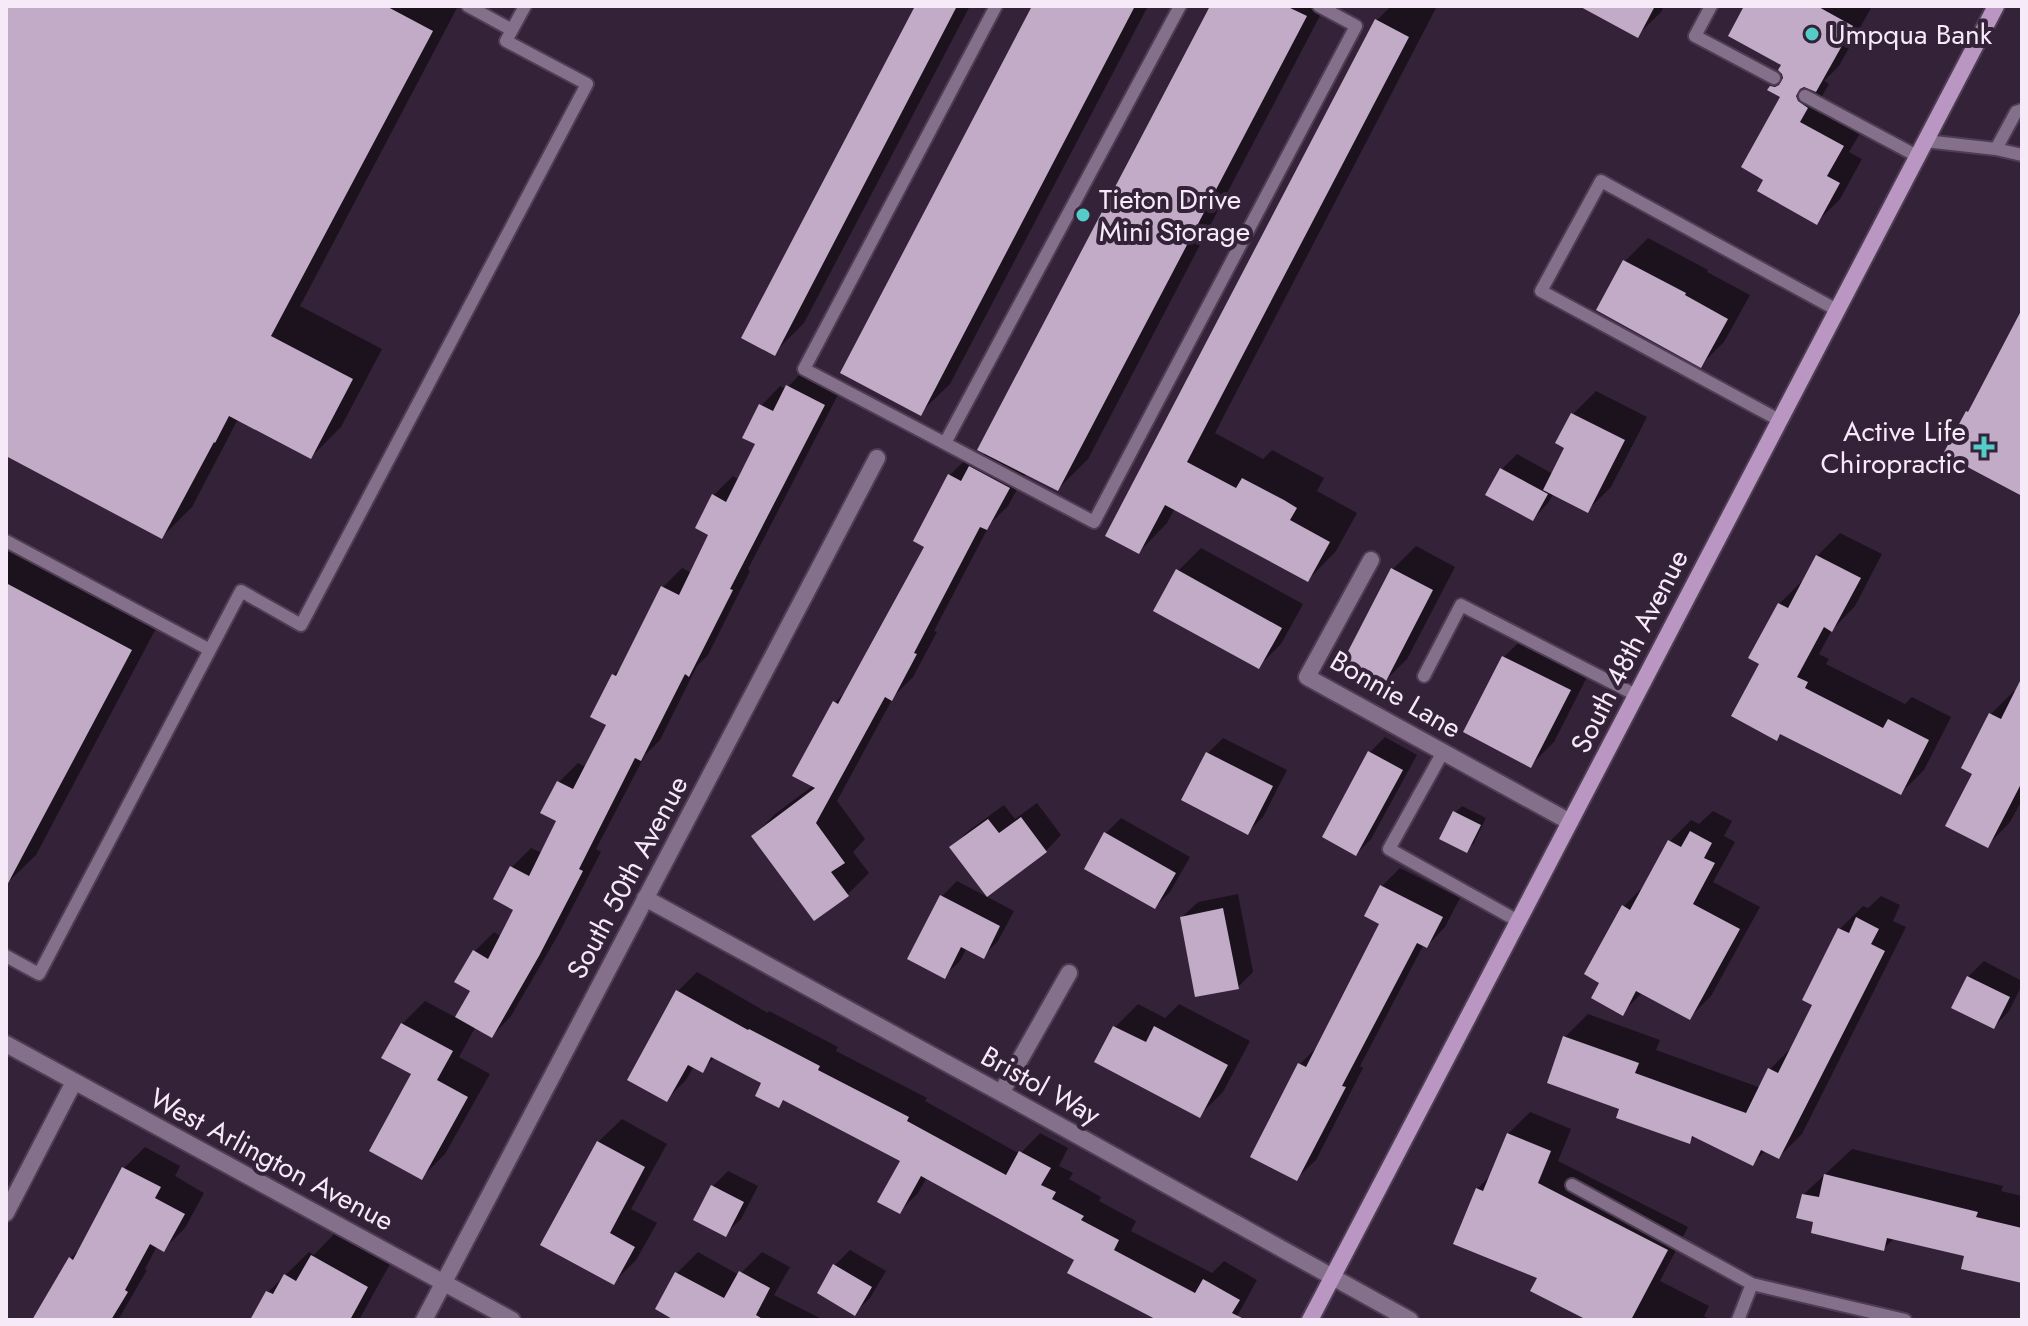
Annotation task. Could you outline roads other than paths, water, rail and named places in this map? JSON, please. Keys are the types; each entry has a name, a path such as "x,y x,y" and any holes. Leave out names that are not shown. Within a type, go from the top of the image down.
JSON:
{"street":[{"name":"South 48th Avenue","path":"1310,1320 1996,6"},
{"name":"South 50th Avenue","path":"424,1320 877,458"},
{"name":"Bonnie Lane","path":"1371,560 1307,677 1570,822"},
{"name":"Bristol Way","path":"645,898 1410,1320"},
{"path":"1001,1093 1069,973"},
{"name":"West Arlington Avenue","path":"6,1044 512,1320"},
{"path":"6,1213 74,1082"}],"lane":[{"path":"468,6 512,30"},
{"path":"6,956 39,974 241,591 301,625 587,84 506,41 525,6"},
{"path":"996,6 804,369 1094,522 1356,26 1319,6"},
{"path":"945,443 1180,6"},
{"path":"1711,6 1695,36 1774,78"},
{"path":"1805,96 1917,156"},
{"path":"1996,149 2016,112 2022,110"},
{"path":"1925,141 2022,155"},
{"path":"1779,420 1541,291 1601,181 1837,310"},
{"path":"6,541 210,650"},
{"path":"1424,676 1461,605 1636,695"},
{"path":"1443,752 1389,849 1518,921"},
{"path":"1572,1185 1752,1284 1905,1320"},
{"path":"1738,1320 1752,1284"}],"place":[{"name":"Umpqua Bank","path":"1812,34"},
{"name":"Tieton Drive Mini Storage","path":"1083,215"},
{"name":"Active Life Chiropractic","path":"1984,447"}]}
